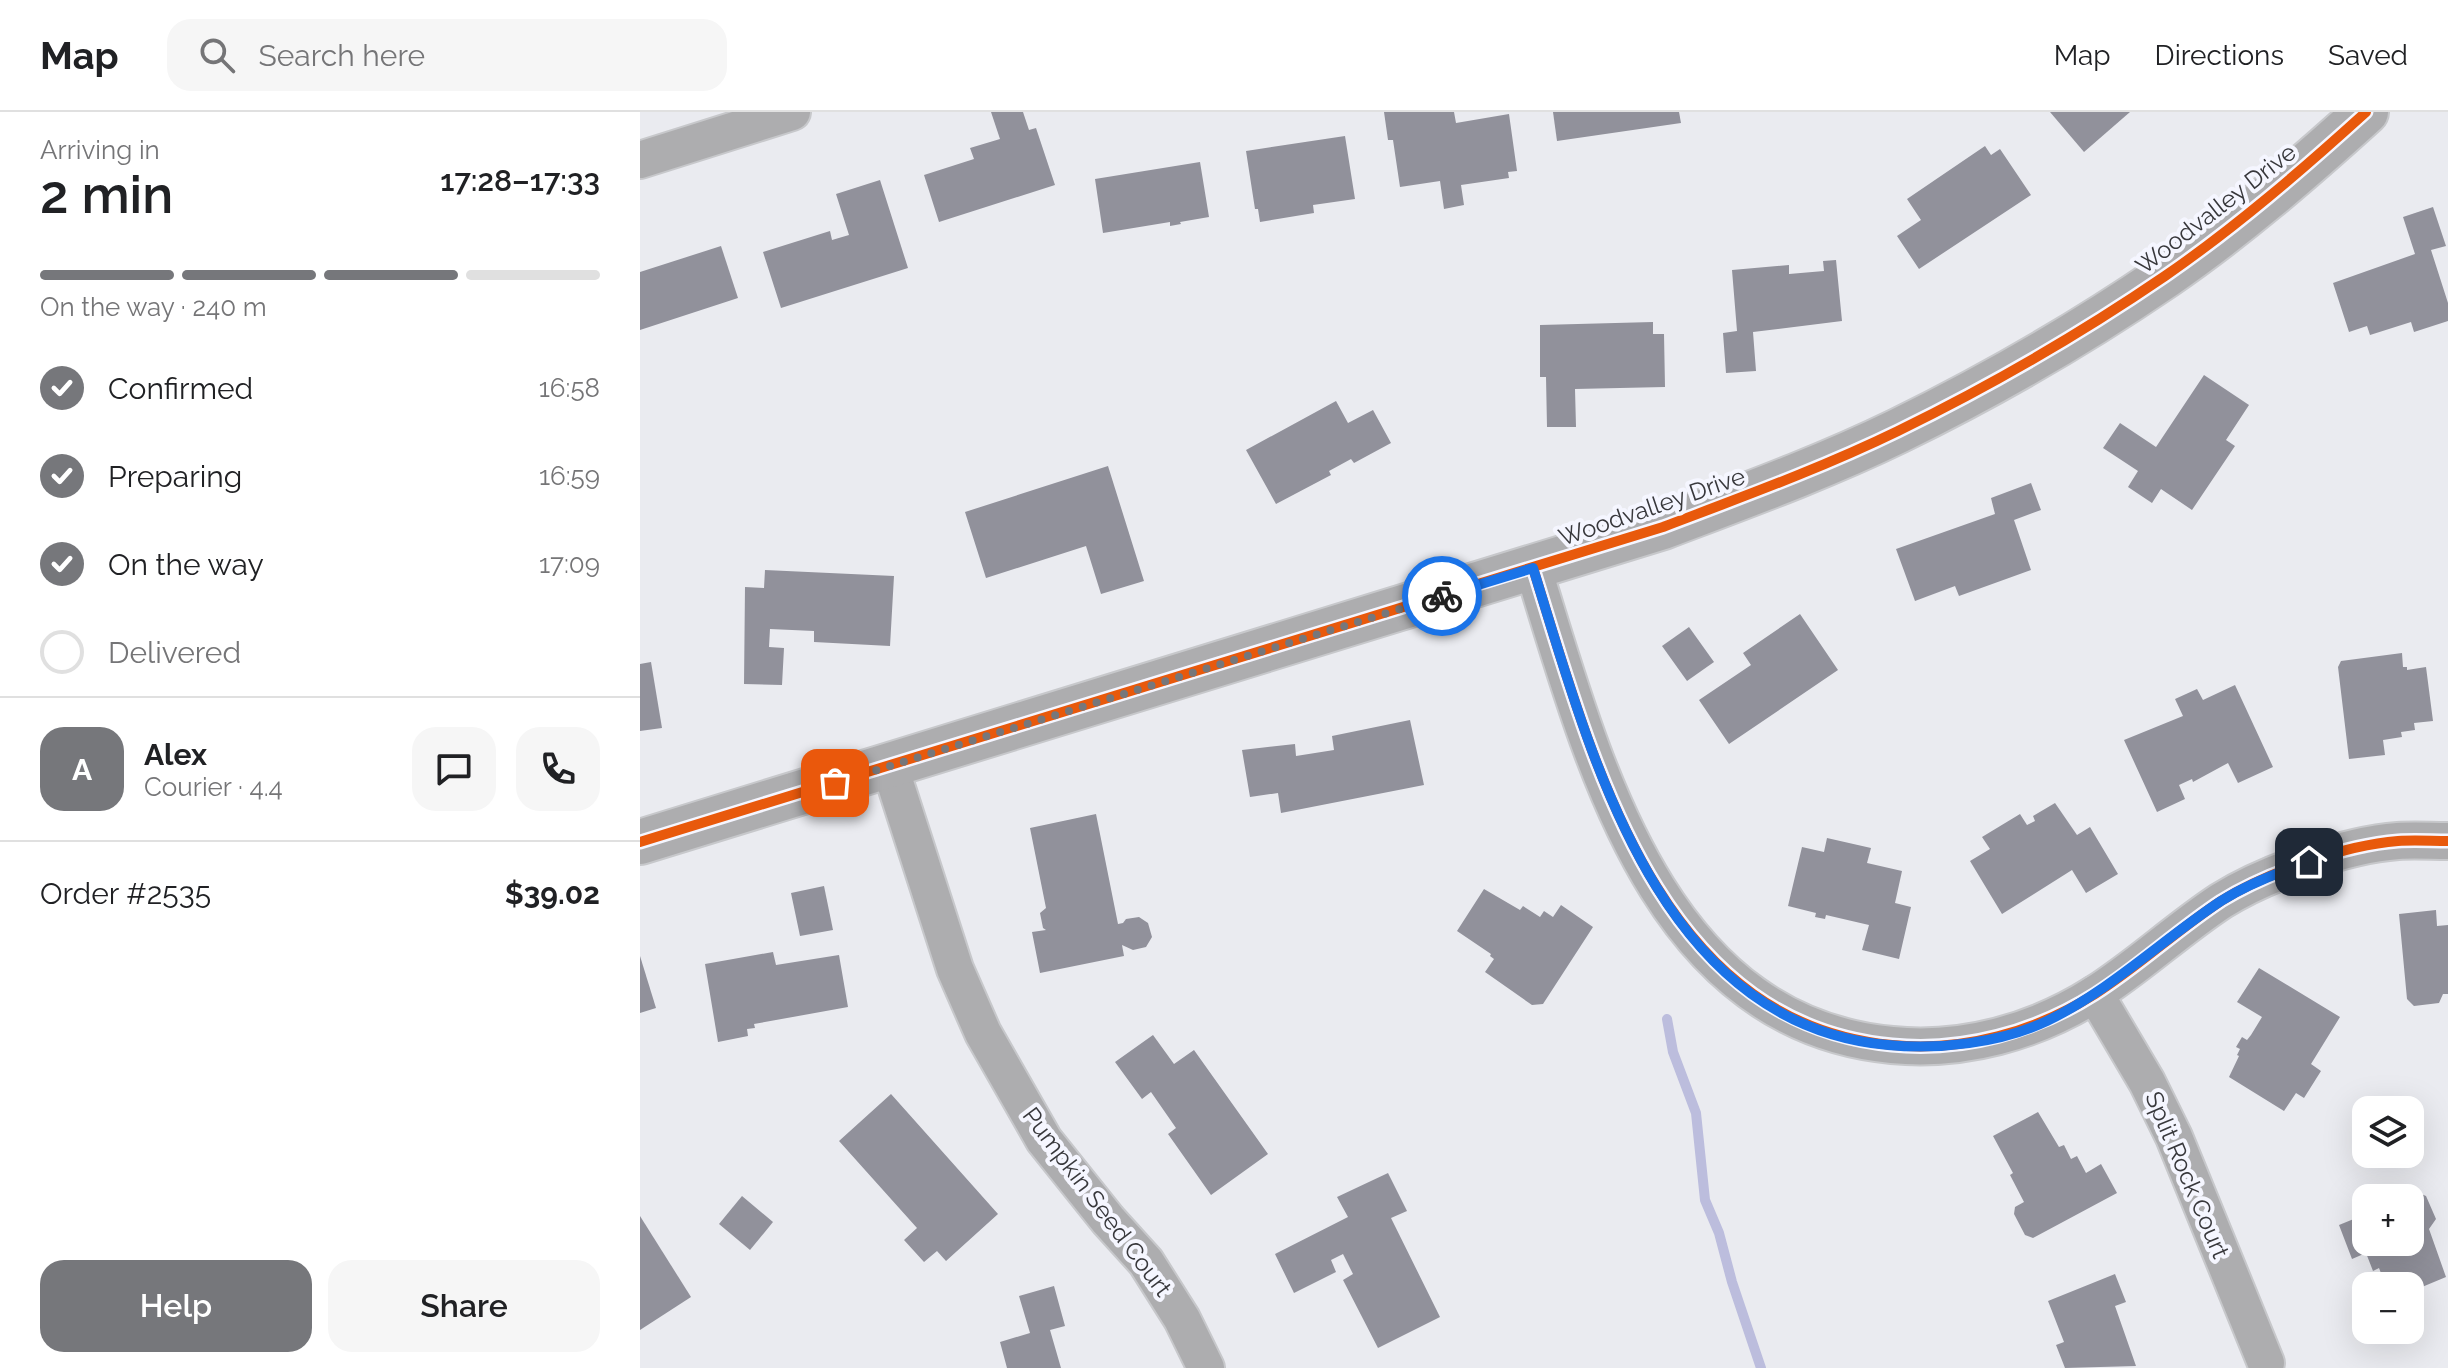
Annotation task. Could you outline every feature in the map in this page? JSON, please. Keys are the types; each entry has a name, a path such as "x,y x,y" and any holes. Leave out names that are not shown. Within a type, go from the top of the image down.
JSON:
{"street":[{"path":"640,160 792,112"},
{"name":"Woodvalley Drive","path":"640,842 1533,568 1663,527 1780,483 1898,431 2037,357 2187,259 2304,168 2366,112"},
{"path":"1533,568 1588,744 1650,875 1687,933 1728,977 1777,1011 1823,1031 1869,1043 1917,1048 1989,1039 2044,1022 2095,994 2223,900 2282,871 2336,853 2396,841 2448,841"},
{"name":"Pumpkin Seed Court","path":"890,767 955,969 983,1033 1044,1140 1146,1262 1182,1319 1206,1368"},
{"name":"Split Rock Court","path":"2095,994 2147,1082 2174,1137 2266,1363"}],"building":[{"path":"991,112 1023,112 1029,130 1036,128 1055,185 939,222 924,175 974,159 970,148 1000,139"},
{"path":"1384,112 1454,112 1456,123 1509,114 1517,171 1508,172 1509,178 1461,185 1464,205 1444,209 1440,181 1400,187 1393,140 1388,140"},
{"path":"1553,112 1679,112 1681,123 1557,141"},
{"path":"2050,112 2130,112 2084,152"},
{"path":"1345,136 1355,199 1313,205 1314,213 1260,222 1246,151"},
{"path":"1985,146 1991,155 2000,149 2031,195 1919,269 1897,236 1921,220 1907,199"},
{"path":"1200,162 1209,217 1170,226 1170,222 1103,233 1095,179"},
{"path":"880,180 908,268 781,308 763,252 830,231 832,240 849,235 836,194"},
{"path":"2433,207 2446,246 2431,250 2448,303 2448,321 2414,332 2411,322 2370,335 2367,326 2349,332 2333,283 2415,254 2403,217"},
{"path":"721,246 738,298 640,330 640,272"},
{"path":"1836,260 1842,321 1753,332 1756,371 1726,373 1723,333 1737,331 1732,270 1789,265 1789,274 1824,271 1823,261"},
{"path":"1653,322 1653,334 1664,334 1665,387 1575,389 1576,427 1547,427 1546,377 1540,377 1540,325"},
{"path":"2204,375 2249,405 2226,440 2235,446 2192,510 2161,489 2152,503 2128,487 2138,471 2103,448 2120,423 2156,447"},
{"path":"1336,401 1348,423 1373,410 1391,443 1354,463 1351,459 1329,471 1331,475 1276,504 1246,450"},
{"path":"1108,466 1144,581 1101,594 1086,546 986,578 965,512"},
{"path":"2031,483 2041,510 2014,520 2031,570 1959,596 1955,586 1915,601 1896,549 1995,514 1991,498"},
{"path":"765,570 894,576 890,646 814,642 814,631 770,629 769,647 784,648 782,685 744,684 745,587 764,588"},
{"path":"1800,614 1838,670 1729,744 1699,700 1751,665 1743,653"},
{"path":"1689,627 1714,662 1687,681 1662,646"},
{"path":"2402,653 2403,667 2407,670 2426,667 2433,721 2414,723 2415,730 2401,732 2402,737 2383,740 2385,755 2349,759 2338,667 2341,661"},
{"path":"651,662 662,728 640,731 640,664"},
{"path":"2235,685 2273,767 2238,783 2228,763 2193,782 2192,779 2179,785 2185,799 2157,812 2124,740 2183,716 2175,699 2197,689 2203,700"},
{"path":"1410,720 1424,785 1281,813 1278,793 1250,797 1242,750 1295,744 1296,756 1334,750 1332,736"},
{"path":"2055,803 2077,835 2090,827 2118,874 2086,893 2072,870 2002,914 1970,861 1990,849 1982,837 2020,814 2027,825 2035,821 2033,816"},
{"path":"1096,814 1118,924 1139,917 1148,923 1152,937 1146,947 1133,950 1122,945 1124,956 1040,973 1032,932 1046,930 1040,913 1046,908 1030,828"},
{"path":"1827,838 1871,848 1867,863 1902,871 1895,903 1911,907 1899,959 1862,950 1869,925 1826,915 1825,919 1815,917 1816,913 1788,906 1802,847 1824,852"},
{"path":"824,886 833,930 800,936 791,893"},
{"path":"1484,889 1520,910 1523,906 1540,917 1544,911 1553,917 1561,905 1593,927 1543,1004 1532,1005 1485,972 1494,959 1491,954 1457,931"},
{"path":"2436,910 2437,926 2448,925 2448,994 2443,994 2439,1003 2414,1006 2407,999 2399,914"},
{"path":"773,952 776,965 839,955 848,1007 754,1024 755,1028 747,1029 748,1036 718,1042 705,964"},
{"path":"640,956 656,1008 640,1013"},
{"path":"2259,968 2340,1017 2311,1064 2321,1071 2304,1098 2296,1093 2284,1111 2229,1077 2239,1056 2240,1049 2236,1047 2242,1037 2247,1040 2262,1017 2237,1002"},
{"path":"1153,1035 1174,1064 1194,1050 1268,1154 1211,1195 1168,1134 1176,1128 1151,1092 1142,1099 1115,1062"},
{"path":"891,1094 998,1214 946,1261 937,1251 924,1262 904,1240 917,1228 839,1141"},
{"path":"2038,1112 2059,1147 2064,1145 2071,1159 2077,1156 2086,1173 2101,1164 2117,1193 2033,1238 2025,1235 2014,1214 2015,1207 2024,1202 1993,1136"},
{"path":"1388,1173 1407,1211 1391,1218 1440,1317 1378,1348 1343,1280 1353,1274 1343,1254 1331,1260 1336,1272 1294,1293 1275,1254 1348,1217 1337,1197"},
{"path":"742,1196 773,1222 750,1250 719,1224"},
{"path":"2426,1196 2436,1219 2429,1229 2446,1277 2424,1286 2424,1272 2381,1272 2379,1268 2373,1271 2367,1256 2424,1256"},
{"path":"640,1216 691,1297 640,1330"},
{"path":"2352,1220 2352,1256 2359,1256 2352,1259 2339,1225"},
{"path":"2115,1274 2126,1302 2115,1306 2136,1366 2065,1368 2056,1345 2064,1342 2048,1301"},
{"path":"1054,1286 1065,1326 1050,1330 1061,1368 1007,1368 1000,1342 1030,1333 1019,1296"}],"waterway":[{"path":"1667,1019 1673,1052 1696,1113 1705,1200 1719,1233 1761,1368"}],"cycle path":[{"path":"640,842 1663,527 1782,482 1898,431 2067,339 2133,297 2243,218 2366,112"},
{"path":"1533,568 1581,719 1610,796 1646,869 1690,934 1745,988 1811,1026 1892,1045 1919,1046 1972,1042 2023,1029 2095,994 2221,901 2260,880 2354,848 2398,841 2448,841"}],"way so far":[{"path":"835,783 1442,596"}],"route":[{"path":"1442,596 1533,568 1588,744 1650,875 1687,933 1728,977 1777,1011 1823,1031 1869,1043 1917,1048 1989,1039 2044,1022 2095,994 2223,900 2282,871 2309,862"}]}
